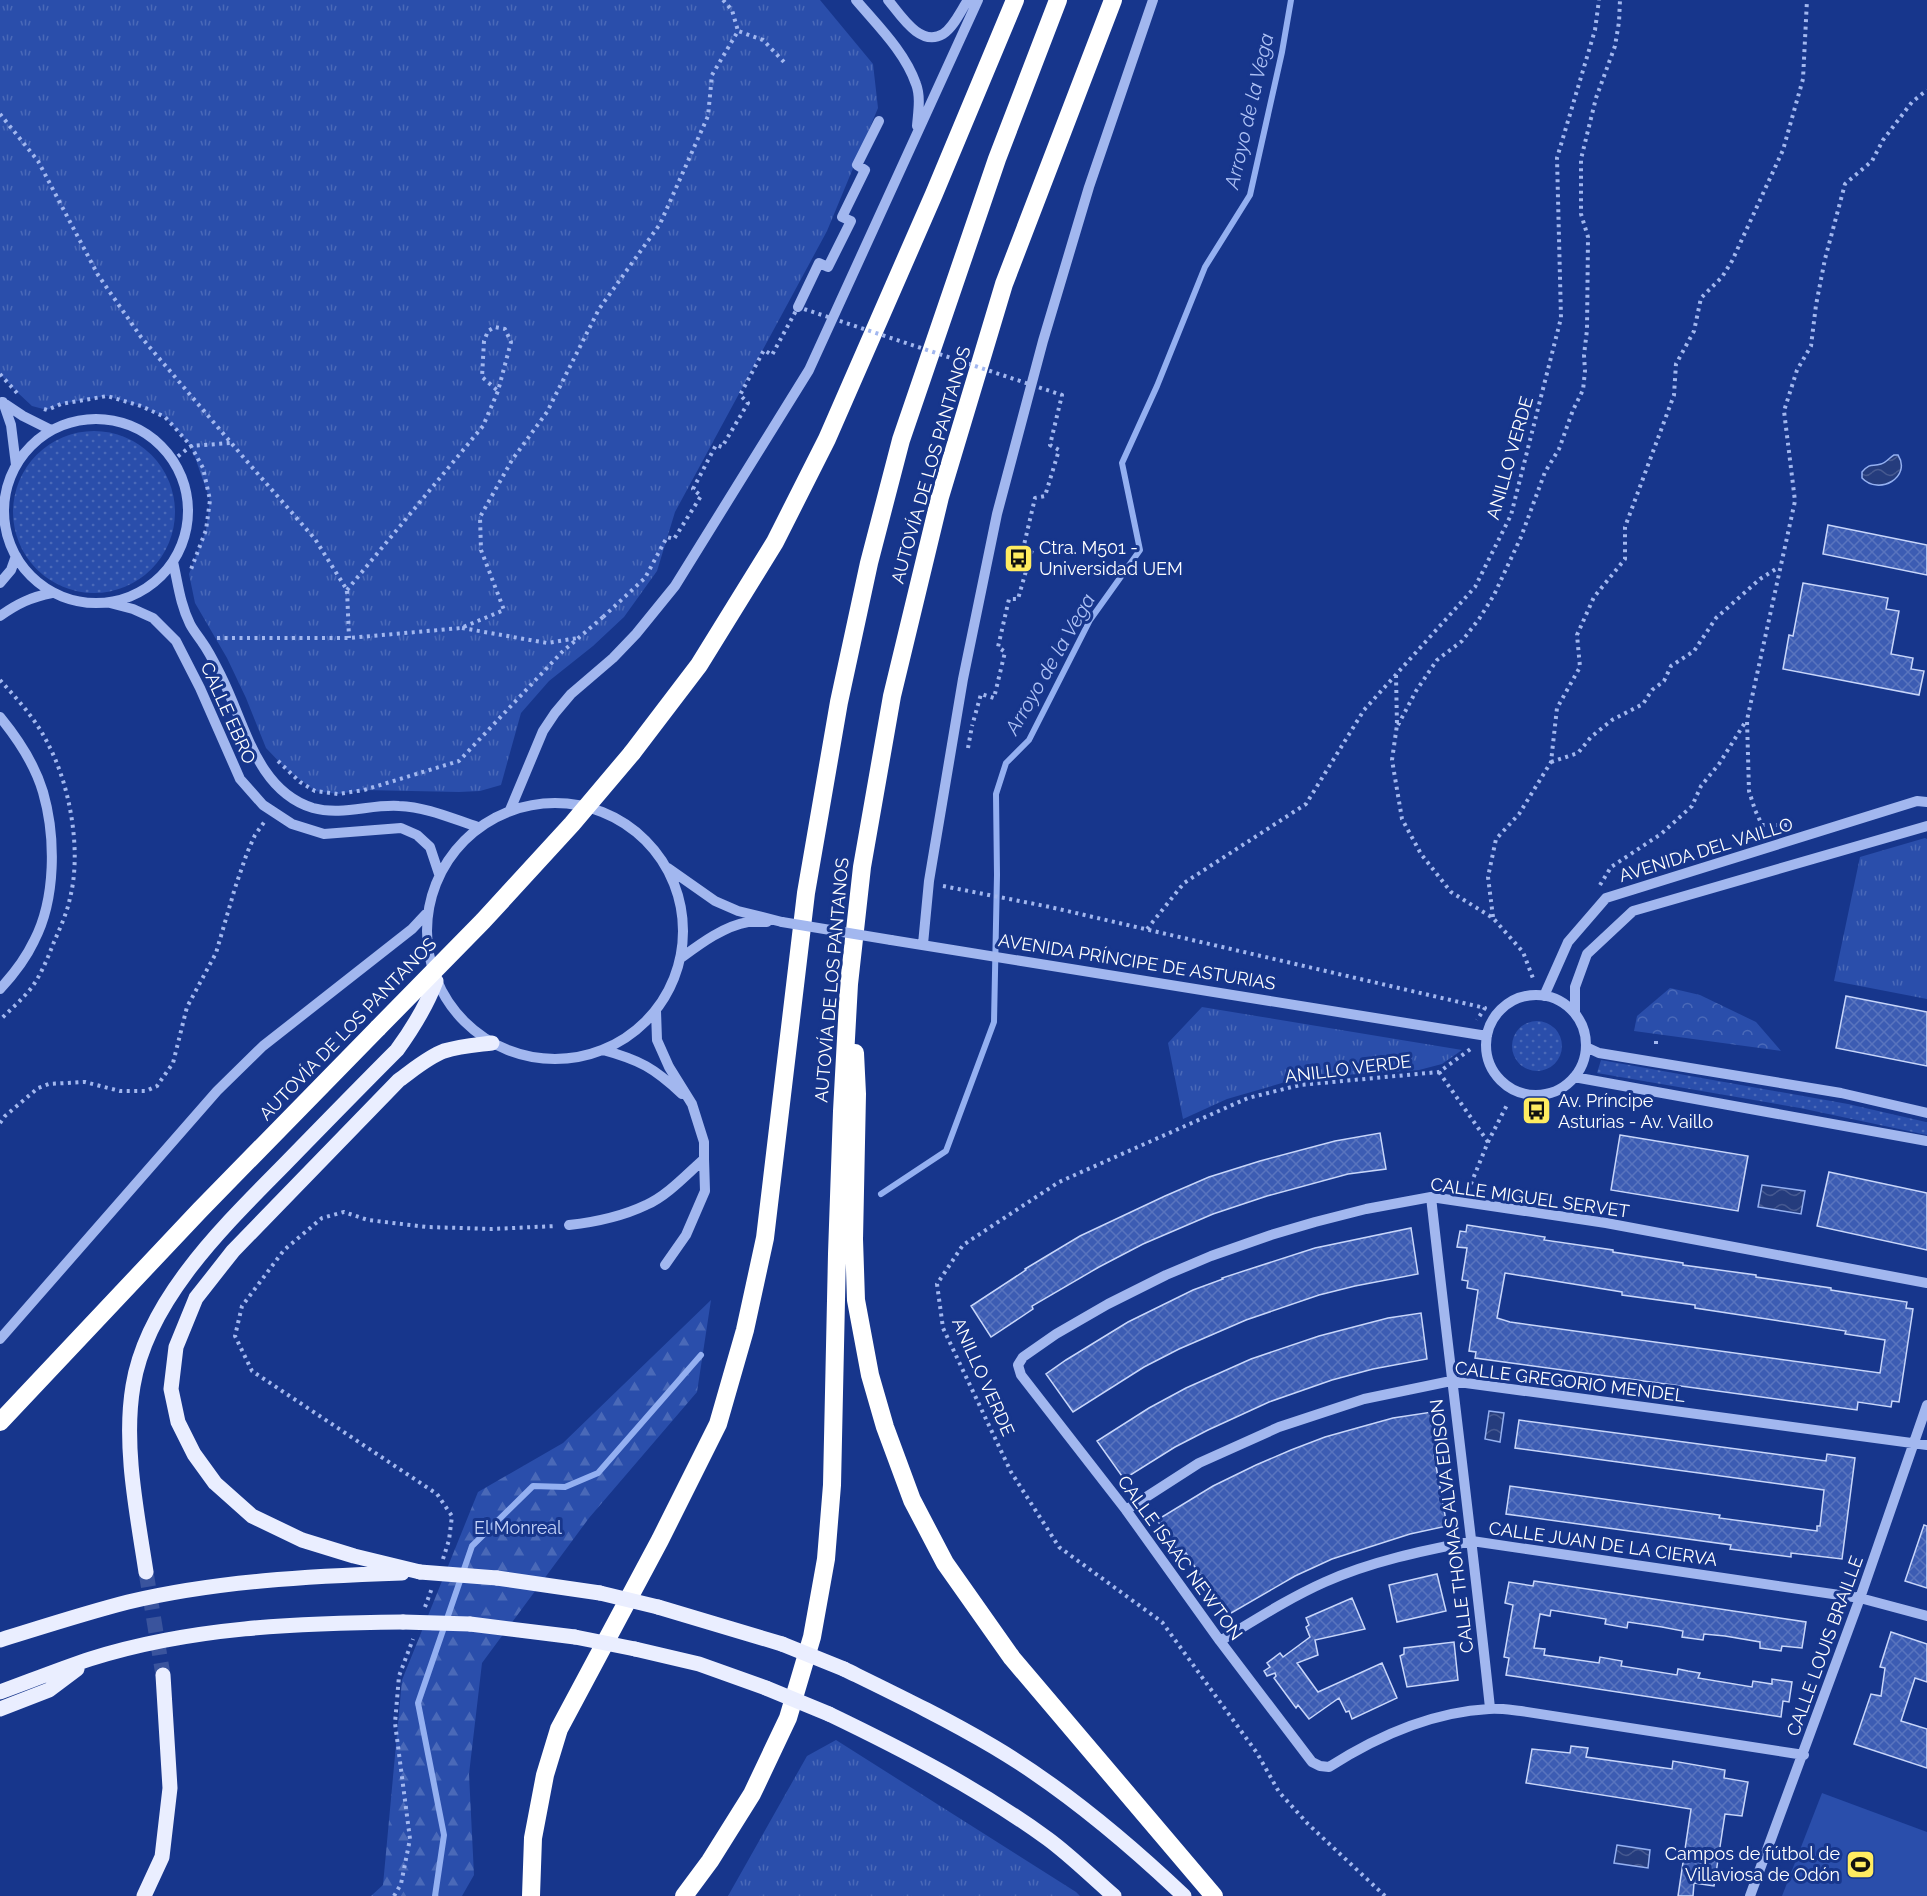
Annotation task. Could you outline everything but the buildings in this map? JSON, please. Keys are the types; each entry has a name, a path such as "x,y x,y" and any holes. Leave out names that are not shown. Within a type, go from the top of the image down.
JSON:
{"highway":[{"name":"AUTOVÍA DE LOS PANTANOS","path":"0,1422 208,1202 492,912 572,824 632,753 699,665 775,542 827,439 934,194 1015,0"},
{"path":"531,1896 533,1838 545,1775 559,1729 660,1540 717,1424 746,1330 765,1238 806,893 839,702 869,563 901,440 998,159 1058,0"},
{"name":"AUTOVÍA DE LOS PANTANOS","path":"684,1896 710,1861 757,1783 788,1718 814,1626 826,1559 832,1485 837,1230 849,984 862,867 892,696 939,497 1004,284 1113,0"},
{"path":"849,984 854,1027 857,1094 854,1239 856,1300 870,1375 885,1427 912,1500 945,1563 1012,1658 1214,1896"}],"main road":[{"path":"146,1572 130,1439 133,1387 140,1355 166,1301 214,1236 397,1050 426,1007 436,981"},
{"path":"420,1572 354,1556 302,1540 252,1516 215,1483 194,1454 178,1422 171,1389 176,1347 196,1298 233,1251 399,1080 442,1052 465,1046 492,1043"},
{"path":"0,1640 119,1605 180,1592 276,1579 420,1572 496,1578 600,1593 658,1607 782,1644 844,1669 933,1712 996,1748 1041,1779 1136,1851 1184,1896"},
{"path":"0,1692 91,1659 145,1645 242,1628 310,1623 403,1622 470,1624 575,1637 699,1664 829,1714 902,1749 976,1791 1050,1841 1114,1896"},
{"path":"0,1709 49,1690 91,1659"},
{"path":"144,1896 162,1857 170,1788 163,1675"}],"street":[{"path":"856,0 895,46 917,86 919,110 916,136"},
{"path":"888,0 915,32 930,37 942,34 956,19 968,0"},
{"path":"510,810 543,731 555,713 571,694 613,658 636,634 675,586 809,370 978,0"},
{"path":"923,944 929,880 963,679 997,514 1043,341 1089,188 1153,0"},
{"path":"798,307 819,263 828,267 850,221 842,217 865,170 857,165 879,121"},
{"path":"1,401 51,430"},
{"path":"1,401 11,425 16,465"},
{"path":"80,420 111,420 140,430 164,448 172,461 181,474 188,504 186,534 173,562 156,581 135,595 110,603 80,603 52,593 28,575 12,550 4,522 5,493 16,465 38,440 51,430 80,420"},
{"path":"0,583 11,570 16,556"},
{"name":"CALLE EBRO","path":"173,562 180,598 190,626 222,678 255,756 274,783 289,796 313,808 337,812 379,806 401,806 430,811 478,828"},
{"path":"0,616 34,596 52,593"},
{"name":"CALLE EBRO","path":"110,603 133,609 153,618 176,641 200,688 240,779 263,805 292,824 324,834 400,828 417,835 430,847 439,874"},
{"path":"0,717 27,755 43,791 50,825 51,878 46,908 34,940 0,989"},
{"name":"AVENIDA DEL VAILLO","path":"1544,996 1568,942 1606,898 1917,801 1927,802"},
{"path":"546,802 582,805 616,817 645,839 667,868 679,896 684,927 681,958 671,986 656,1011 632,1034 603,1050 564,1059 536,1058 492,1043 468,1026 450,1005 436,981 428,953 426,914 439,874 456,848 478,828 510,810 546,802"},
{"name":"AVENIDA DEL VAILLO","path":"1575,1013 1575,987 1587,954 1632,911 1927,826"},
{"name":"AVENIDA PRÍNCIPE DE ASTURIAS","path":"667,868 715,901 738,911 782,922 1487,1036"},
{"path":"0,1339 225,1083 263,1046 412,929 426,914"},
{"name":"AVENIDA PRÍNCIPE DE ASTURIAS","path":"681,958 726,930 748,922 782,922"},
{"path":"1529,996 1544,996 1565,1004 1575,1013 1582,1024 1586,1047 1582,1065 1574,1077 1562,1088 1547,1094 1530,1095 1515,1090 1502,1081 1492,1068 1487,1052 1487,1036 1492,1022 1502,1009 1514,1000 1529,996"},
{"path":"656,1011 657,1040 669,1066 692,1104 704,1142 705,1191 686,1235 665,1265"},
{"path":"1586,1047 1599,1053 1653,1060 1841,1093 1927,1113"},
{"path":"603,1050 630,1058 658,1072 692,1104"},
{"path":"1574,1077 1927,1140"},
{"path":"569,1225 601,1222 648,1205 704,1159"},
{"name":"CALLE MIGUEL SERVET","path":"1018,1365 1023,1357 1056,1334 1108,1304 1211,1256 1315,1222 1366,1209 1431,1197 1606,1223 1927,1283"},
{"name":"CALLE THOMAS ALVA EDISON","path":"1431,1197 1490,1708"},
{"name":"CALLE ISAAC NEWTON","path":"1018,1365 1021,1375 1126,1510 1220,1641 1312,1762 1329,1767 1380,1739 1412,1726 1450,1714 1490,1708"},
{"name":"CALLE GREGORIO MENDEL","path":"1126,1510 1199,1463 1279,1428 1364,1399 1451,1382 1927,1445"},
{"name":"CALLE LOUIS BRAILLE","path":"1750,1896 1804,1755 1927,1405"},
{"name":"CALLE JUAN DE LA CIERVA","path":"1220,1641 1325,1582 1372,1564 1472,1541 1860,1598 1927,1616"},
{"path":"1490,1708 1804,1755"}],"path":[{"path":"461,628 504,610 481,550 480,517 512,460 548,412 599,309 660,224 708,116 712,75 738,31 732,10 723,0"},
{"name":"ANILLO VERDE","path":"1147,930 1184,883 1306,804 1364,710 1475,587 1511,514 1562,318 1557,158 1595,30 1599,0"},
{"path":"1397,725 1437,660 1462,641 1494,595 1521,537 1545,472 1560,449 1573,410 1584,390 1588,237 1581,214 1581,159 1596,98 1616,46 1620,0"},
{"path":"1493,918 1488,877 1496,839 1519,814 1551,762 1557,708 1580,667 1577,635 1594,597 1625,559 1625,527 1674,395 1676,364 1694,331 1701,298 1722,277 1732,261 1783,150 1803,79 1807,0"},
{"path":"738,31 764,40 784,62"},
{"path":"1783,829 1788,825 1762,825 1755,810 1749,790 1747,720 1795,501 1784,411 1797,370 1811,346 1816,305 1845,184 1872,161 1883,140 1912,102 1927,90"},
{"path":"0,114 38,161 98,275 141,337 315,539 347,590 350,638"},
{"path":"273,755 300,782 315,791 338,794 364,790 459,761 562,652 645,578 667,537 674,539 701,496 693,489 716,445 722,447 748,403 740,395 764,350 772,356 798,307 1062,395 1050,445 1059,450 1046,496 1035,498 1024,545 1032,550 1018,599 1009,599 998,647 1005,652 994,698 981,694 972,726"},
{"path":"347,590 483,426 498,391 511,342 505,329 495,327 488,331 484,341 482,376 498,391"},
{"path":"0,374 25,399"},
{"path":"40,408 47,410 61,404 106,396 141,406 165,417 191,446 203,468 210,500 206,530 189,574"},
{"path":"172,461 191,446 230,443"},
{"path":"1551,762 1578,753 1591,737 1612,720 1643,704 1652,690 1664,681 1671,666 1694,651 1716,618 1760,579 1779,567"},
{"path":"216,638 350,638 461,628 547,643 579,638"},
{"path":"211,630 222,648"},
{"path":"1396,675 1397,725 1392,760 1402,819 1421,854 1451,892 1493,918 1523,952 1533,981 1539,972"},
{"path":"1603,888 1595,893 1611,867 1661,834 1692,806 1701,786 1719,764 1747,720"},
{"path":"0,1123 38,1088 48,1084 85,1082 120,1091 146,1091 158,1086 173,1063 187,1007 216,953 235,888 255,835 272,811"},
{"path":"943,887 1050,908 1485,1008"},
{"name":"ANILLO VERDE","path":"1385,1896 1308,1824 1279,1792 1257,1753 1162,1622 1059,1547 1011,1472 953,1350 944,1328 937,1284 963,1245 1059,1182 1248,1098 1300,1085 1439,1072 1472,1049"},
{"path":"1439,1072 1488,1143"},
{"path":"1463,1202 1508,1103"},
{"path":"442,1561 449,1540 452,1516 437,1494 252,1371 235,1336 242,1306 284,1250 322,1218 344,1212 368,1220 427,1227 492,1229 569,1225"},
{"path":"422,1614 434,1582"},
{"path":"394,1896 401,1884 410,1839 395,1723 399,1676 415,1634"}],"green space":[{"path":"0,0 820,0 873,64 878,108 827,231 675,512 657,571 624,617 593,646 549,681 521,713 501,785 480,791 364,790 338,794 315,791 286,769 266,748 227,658 195,603 189,574 206,530 210,500 191,446 165,417 141,406 107,396 61,404 47,410 32,406 0,374"},
{"path":"94,431 125,437 151,455 169,481 175,512 169,543 151,569 125,587 94,593 63,587 37,569 19,543 13,512 19,481 37,455 63,437"},
{"path":"1927,839 1927,999 1834,981 1860,857"},
{"path":"1670,988 1700,995 1756,1022 1781,1051 1634,1031 1637,1016"},
{"path":"1202,1007 1462,1050 1442,1064 1419,1070 1299,1078 1227,1099 1183,1119 1168,1043"},
{"path":"1532,1021 1542,1021 1555,1028 1562,1041 1562,1051 1555,1064 1542,1071 1532,1071 1523,1067 1516,1060 1512,1051 1512,1041 1516,1032 1523,1025"},
{"path":"1601,1060 1848,1104 1927,1122 1927,1135 1800,1108 1597,1073"},
{"name":"El Monreal","path":"711,1300 697,1392 589,1518 482,1663 469,1774 474,1875 462,1896 371,1896 383,1885 402,1680 478,1492 563,1443"},
{"path":"836,1740 1080,1896 728,1896 807,1756"},
{"name":"Campos de fútbol de Villaviosa de Odón","path":"1822,1793 1927,1832 1927,1896 1782,1896"}],"water":[{"path":"1894,455 1898,455 1901,470 1892,481 1877,485 1862,478 1862,472 1868,467 1883,463"},
{"path":"1762,1185 1805,1191 1801,1214 1758,1207"},
{"path":"1489,1411 1504,1413 1500,1442 1485,1439"},
{"path":"1617,1845 1650,1850 1648,1868 1614,1863"}],"waterway":[{"name":"Arroyo de la Vega","path":"881,1194 946,1151 994,1022 996,794 1006,763 1029,740 1090,620 1140,550 1122,463 1157,386 1205,267 1250,195 1282,52 1291,0"},
{"path":"435,1896 444,1835 418,1703 472,1546 533,1486 565,1487 598,1473 701,1355"}],"tunnel":[{"path":"146,1572 163,1675"}],"place":[{"name":"Ctra. M501 - Universidad UEM","path":"1018,558"},
{"name":"Av. Príncipe Asturias - Av. Vaillo","path":"1537,1111"},
{"name":"Campos de fútbol de Villaviosa de Odón","path":"1861,1864"}]}
